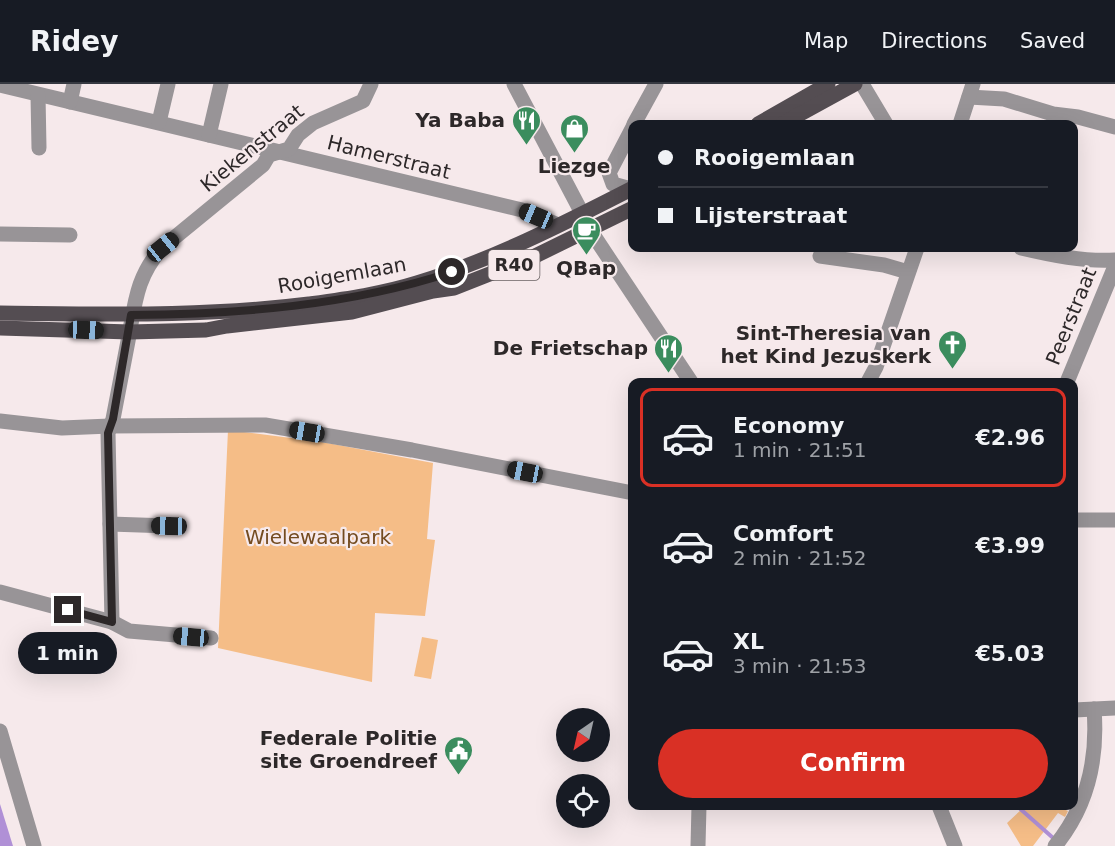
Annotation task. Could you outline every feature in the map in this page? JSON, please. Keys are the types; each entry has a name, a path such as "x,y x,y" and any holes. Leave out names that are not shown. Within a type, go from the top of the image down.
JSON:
{"main road":[{"path":"765,120 828,84"},
{"path":"790,120 855,84"},
{"name":"Rooigemlaan","path":"0,313 131,315 260,310 348,299 414,284 471,266 628,190"},
{"name":"Rooigemlaan","path":"0,328 130,332 206,330 352,312 454,288 533,257 628,210"}],"street":[{"path":"70,102 74,84"},
{"path":"159,122 168,84"},
{"path":"209,135 221,84"},
{"name":"Kiekenstraat","path":"131,315 150,260 163,247 263,165 269,155 289,148 298,135 313,123 363,100 371,84"},
{"path":"514,84 610,262 688,378"},
{"path":"637,120 656,84"},
{"path":"862,84 884,120"},
{"name":"Hamerstraat","path":"0,85 522,210 558,225"},
{"path":"961,120 971,91 1053,114 1078,117 1115,127"},
{"path":"38,95 39,148"},
{"path":"628,137 609,173 613,184 628,187"},
{"path":"0,234 70,235"},
{"path":"870,378 916,252"},
{"path":"1038,252 1101,261 1115,260"},
{"path":"820,256 884,265 908,273"},
{"name":"Peerstraat","path":"1069,378 1115,266"},
{"path":"112,622 108,433 130,332 131,315"},
{"path":"0,421 62,428 265,425 411,450 628,492"},
{"path":"1078,520 1115,520"},
{"path":"110,524 169,526"},
{"path":"0,592 112,622 129,631 211,639"},
{"path":"1078,710 1115,708"},
{"path":"1078,806 1091,772 1095,732 1094,709"},
{"path":"0,731 34,846"},
{"path":"698,846 699,810"},
{"path":"941,810 955,846"},
{"path":"1055,846 1077,810"}],"green space":[{"name":"Wielewaalpark","path":"228,430 322,442 433,463 427,539 435,540 425,616 375,613 372,682 218,648"},
{"path":"422,637 438,640 431,679 414,676"},
{"path":"1021,810 1068,811 1065,817 1058,813 1033,846 1021,846 1007,823"}],"shaded area":[{"path":"0,804 13,846 0,846"}],"waterway":[{"path":"1022,810 1052,837"}],"place":[{"name":"Ya Baba","path":"526,146"},
{"name":"Liezge","path":"574,154"},
{"name":"QBap","path":"586,256"},
{"name":"Sint-Theresia van het Kind Jezuskerk","path":"952,370"},
{"name":"De Frietschap","path":"669,374"},
{"name":"Federale Politie site Groendreef","path":"458,776"}],"route":[{"path":"68,610 112,622 108,433 113,419 129,338 131,315 221,313 348,299 414,284 452,272"}]}
